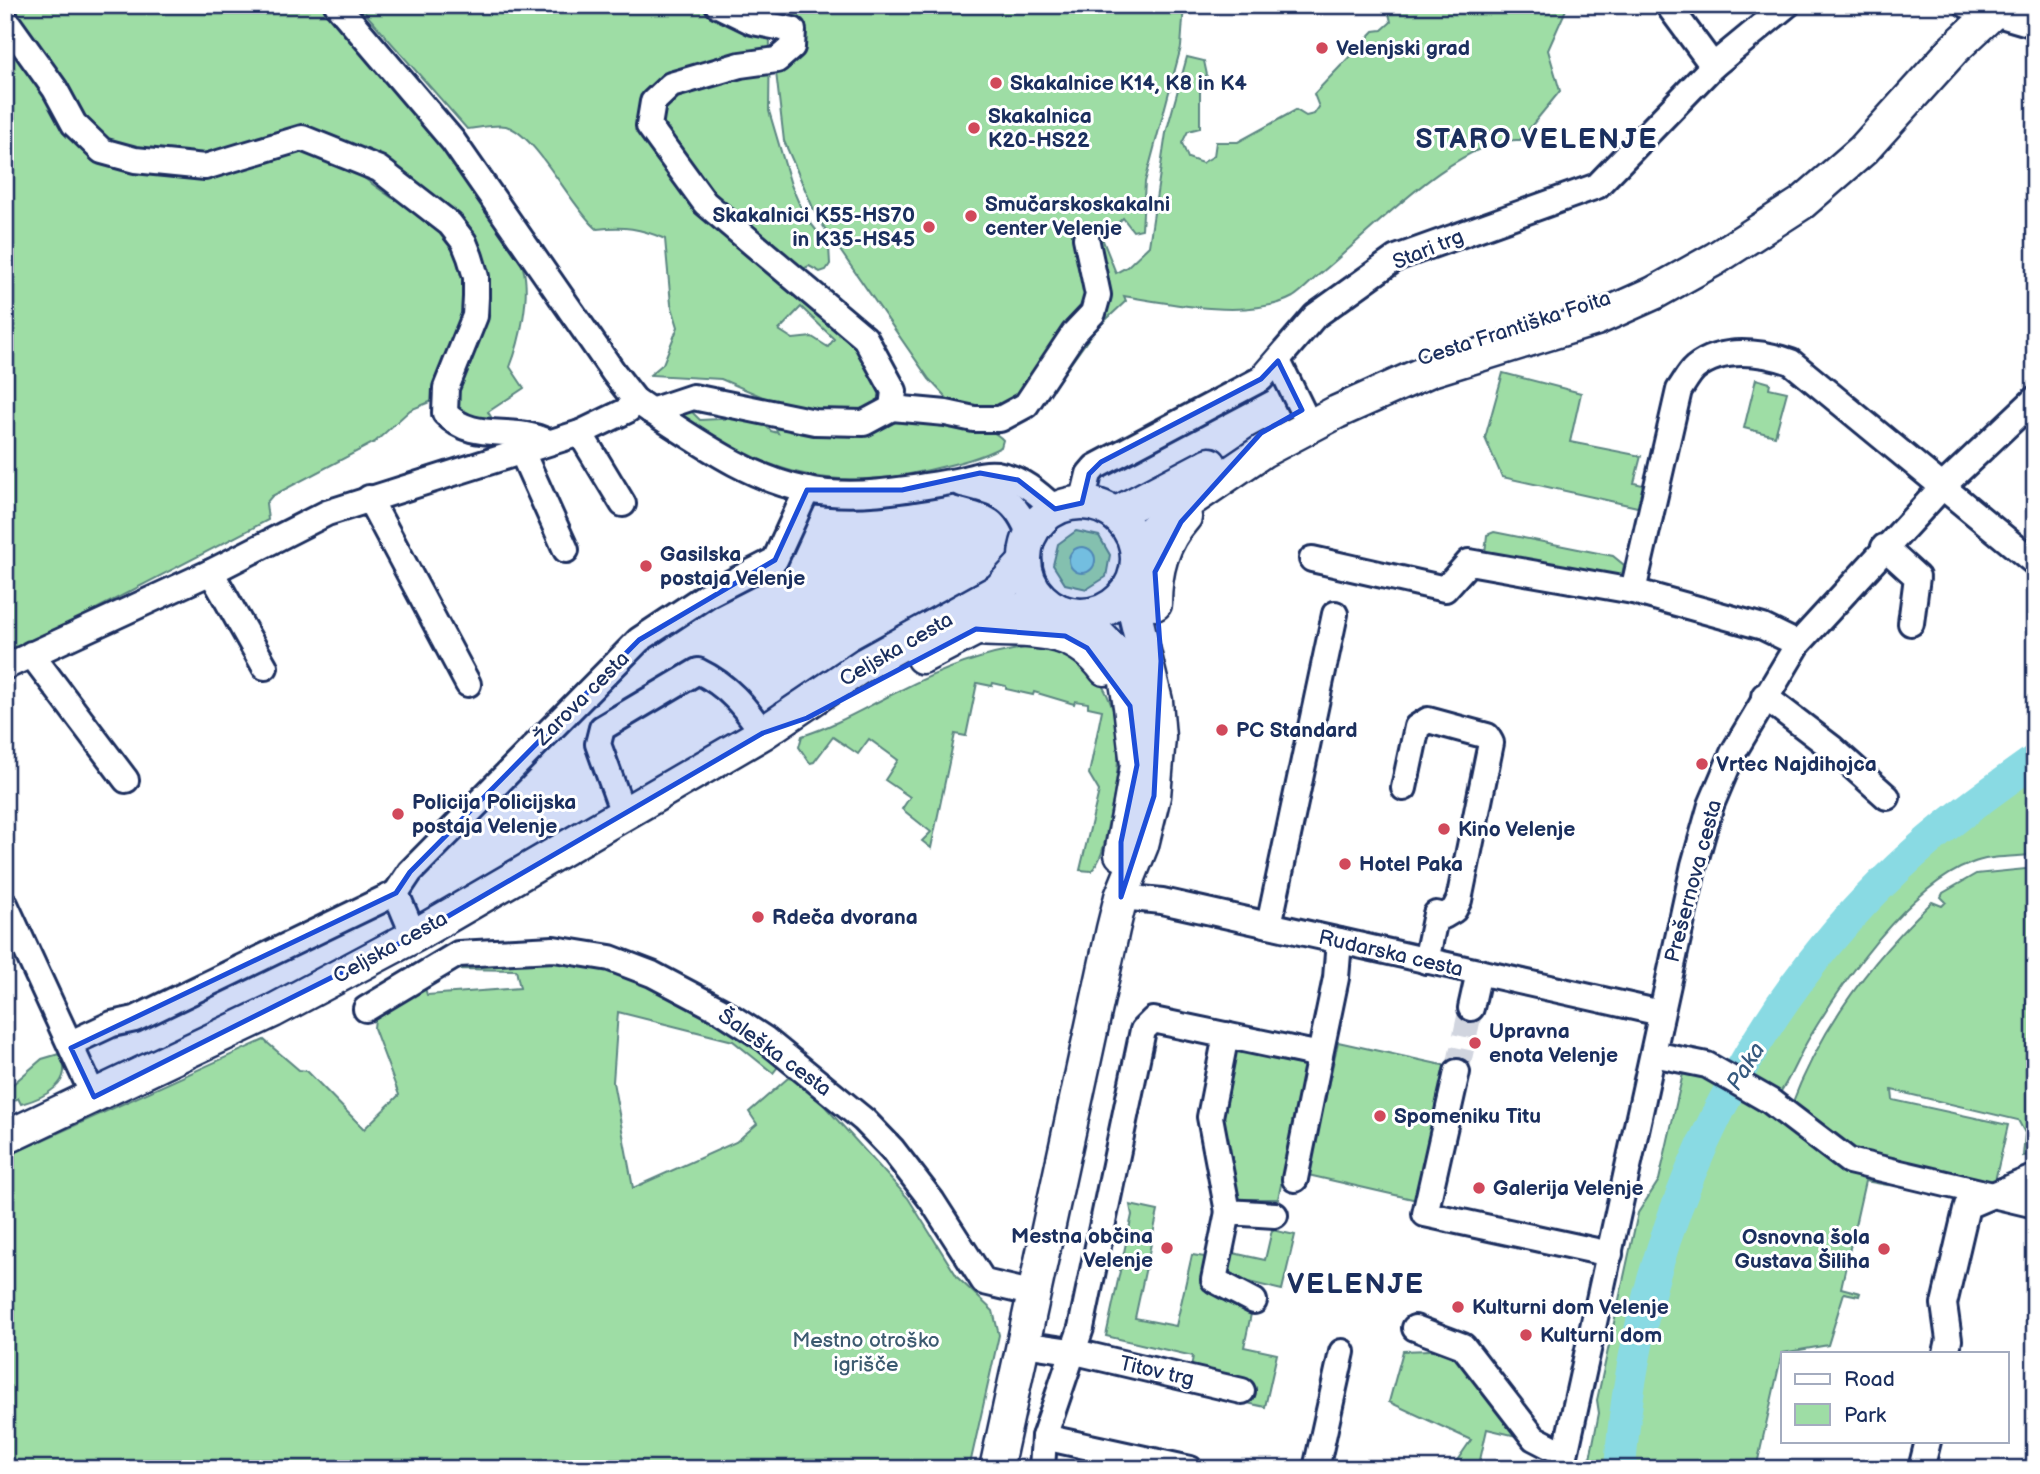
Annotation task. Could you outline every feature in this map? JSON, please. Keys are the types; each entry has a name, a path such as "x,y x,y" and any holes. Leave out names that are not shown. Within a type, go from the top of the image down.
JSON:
{"main road":[{"name":"Cesta Františka Foita","path":"1115,514 1174,485 1302,410 1391,367 1611,299 1727,238 1798,185 1866,124 1980,7"},
{"name":"Cesta Františka Foita","path":"1136,546 1172,513 1263,451 1431,370 1596,319 1654,293 1715,259 1802,203 1863,150 1954,49 1980,7"},
{"name":"Cesta Františka Foita","path":"1143,703 1161,661 1155,604 1155,572 1165,547 1181,522 1217,482"},
{"path":"996,1469 1121,897 1121,842 1137,765 1143,703 1135,614 1136,546 1132,534 1115,514 1076,495 1040,521 1028,549 1027,575 1040,598 1070,614 1115,652 1143,703"},
{"name":"Celjska cesta","path":"5,1138 273,1010 414,936 763,733 865,664 999,590 1028,549"},
{"path":"1070,614 1097,613 1112,606 1125,594 1134,579"},
{"name":"Celjska cesta","path":"763,733 807,718 1009,612 1034,607 1070,614"},
{"name":"Celjska cesta","path":"976,629 1038,631 1065,636 1087,648 1143,703"}],"street":[{"path":"337,5 453,141 643,406 760,475 807,490 857,494 955,482 980,474 997,474 1076,495"},
{"path":"718,5 753,22 793,30 793,47 777,60 707,73 671,85 653,102 649,126 705,203 865,338 894,391 892,408"},
{"path":"1668,5 1713,66"},
{"name":"Stari trg","path":"1076,495 1101,462 1132,449 1261,379 1315,316 1396,258 1597,186 1713,66 1787,5"},
{"path":"1980,7 2035,25"},
{"path":"5,19 55,89 75,124 102,151 135,160 205,167 302,138 379,169 450,224 464,242 470,257 476,277 476,297 475,316 446,388 445,413 457,426 474,432 534,436 548,442"},
{"path":"5,667 211,572 327,513 580,433 628,410 643,406 693,397 815,422 864,423 892,408 974,419 1000,419 1026,405 1050,373 1074,333 1093,313 1098,295 1086,238"},
{"path":"1633,592 1679,390 1695,368 1715,357 1760,354 1791,362 1944,485 2035,563"},
{"path":"1278,361 1302,410"},
{"name":"Prešernova cesta","path":"1564,1461 1661,1013 1711,805 1732,753 1764,696 1798,644 1884,547 1944,485 2035,399"},
{"path":"580,433 623,504"},
{"path":"521,450 566,550"},
{"path":"955,482 994,491 1010,502 1022,514 1028,549"},
{"name":"Žarova cesta","path":"397,893 410,872 639,640 707,595 775,560 807,490"},
{"path":"369,498 468,684"},
{"path":"1884,547 1917,577 1911,623"},
{"path":"1312,559 1445,589 1469,562 1633,592 1763,627 1798,644"},
{"path":"211,572 265,667"},
{"path":"1269,925 1335,614"},
{"path":"32,654 125,780"},
{"path":"622,813 598,744 602,728 615,718 698,671 740,699 763,733"},
{"path":"1764,696 1832,748 1886,797"},
{"path":"1404,788 1417,727 1422,721 1428,720 1487,736 1491,743 1459,900 1454,910 1444,916 1436,914 1426,961"},
{"path":"71,1044 112,1024 135,1019 397,893 414,936"},
{"name":"Rudarska cesta","path":"1121,897 1162,901 1661,1013"},
{"path":"5,904 94,1097"},
{"path":"1295,1179 1336,978 1339,941"},
{"name":"Šaleška cesta","path":"366,1009 458,954 554,949 610,958 652,974 722,1011 765,1039 864,1120 892,1149 932,1201 984,1282 1035,1294"},
{"path":"1471,1008 1479,972"},
{"path":"1042,1469 1044,1437 1081,1328 1143,1030 1153,1020 1320,1055"},
{"path":"1226,1035 1210,1116 1228,1212 1214,1280 1254,1301"},
{"path":"1653,1054 1707,1065 1770,1101 1849,1161 2035,1205"},
{"path":"1457,1072 1425,1214 1610,1254"},
{"path":"1946,1352 1949,1340 1944,1304 1967,1206 2035,1177"},
{"path":"1228,1212 1275,1215"},
{"path":"1415,1328 1463,1346 1534,1438 1564,1461"},
{"name":"Titov trg","path":"1023,1344 1071,1351 1242,1391"},
{"path":"1316,1469 1342,1352"},
{"path":"1044,1437 1190,1469"},
{"path":"1921,1469 1928,1442"}],"highlighted area":[{"path":"1278,361 1302,410 1261,433 1181,522 1155,572 1161,661 1154,796 1121,897 1121,842 1137,765 1130,706 1087,648 1065,636 976,629 807,718 763,733 414,936 94,1097 71,1048 396,893 410,872 639,640 775,560 807,490 902,490 980,473 1018,480 1055,509 1082,503 1089,474 1101,462 1261,379"}],"green space":[{"path":"6,5 325,5 387,75 446,148 506,232 520,259 525,279 525,304 521,332 510,367 524,388 488,412 498,428 467,422 449,405 480,264 326,135 210,156 116,150 89,127 41,50"},
{"path":"358,5 704,5 770,34 769,111 791,185 804,215 829,246 830,264 826,270 820,272 809,266 795,273 863,349 884,398 869,415 807,416 721,379 650,375 663,364 678,327 671,304 665,239 632,229 597,229 541,156 518,132 506,126 467,129","holes":["801,307 834,339 828,347 812,337 793,339 779,330"]},
{"path":"788,5 949,5 956,10 953,5 1184,5 1181,47 1145,182 1142,229 1133,231 1123,218 1102,238 1116,273 1127,267 1149,246 1166,133 1187,57 1204,61 1207,75 1200,80 1200,128 1188,131 1182,143 1188,158 1202,163 1214,156 1216,142 1238,142 1296,110 1306,116 1314,114 1319,107 1314,94 1374,31 1382,30 1391,22 1387,5 1568,5 1548,50 1560,91 1520,140 1496,143 1443,170 1389,213 1300,292 1276,304 1255,308 1210,308 1124,296 1126,301 1094,331 1051,391 1026,414 969,422 929,379 817,217 784,141 776,72 804,44"},
{"path":"5,30 51,94 148,172 305,144 344,164 392,198 437,218 460,246 470,306 437,399 410,410 375,442 272,496 266,503 268,520 90,612 63,631 5,658"},
{"path":"1503,373 1581,393 1570,442 1641,456 1634,483 1647,486 1642,508 1502,477 1485,438"},
{"path":"1756,379 1770,383 1769,388 1787,392 1775,436 1744,428"},
{"path":"675,403 690,410 700,420 758,417 771,431 778,433 771,421 857,417 928,418 986,429 1003,440 1001,447 984,455 929,470 892,477 828,478 799,473 742,452 680,419"},
{"path":"1076,531 1099,536 1110,555 1106,577 1087,589 1065,584 1053,565 1058,544"},
{"path":"1494,532 1613,556 1624,565 1621,580 1485,553 1487,535"},
{"path":"1042,646 1070,655 1091,672 1104,689 1117,731 1117,777 1113,799 1103,847 1099,860 1091,871 1080,870 1099,791 1089,774 1102,710 1088,707 1088,703 1075,701 1074,704 1034,692 1033,695 1006,689 1006,686 993,683 992,686 977,683 966,736 955,734 931,848 922,841 931,832 902,809 910,797 885,780 898,760 869,739 858,754 833,737 814,762 810,763 799,747 802,736 933,675 1005,651"},
{"path":"2035,770 2035,854 1972,863 1948,875 1924,893 1878,939 1858,965 1808,1040 1777,1097 1742,1079 1755,1052 1829,954 1838,953 1874,901 1988,804"},
{"path":"2035,868 2035,1154 2023,1156 2025,1133 2018,1120 1892,1090 1893,1100 2008,1125 1994,1185 1878,1165 1790,1109 1816,1051 1849,998 1888,948 1932,902 1942,906 1946,902 1941,897 1943,893 1976,874"},
{"name":"Mestno otroško igrišče","path":"461,960 568,963 621,972 672,991 712,1014 776,1058 777,1068 773,1073 733,1041 618,1012 613,1082 633,1188 736,1142 757,1124 749,1112 788,1078 802,1081 908,1198 958,1278 993,1311 999,1335 969,1469 5,1469 5,1157 264,1040 299,1070 307,1071 364,1129 399,1095 374,1028 375,1018","holes":["459,969 516,970 520,988 427,995 425,988"]},
{"path":"1338,1042 1447,1066 1417,1200 1308,1175"},
{"path":"1232,1046 1307,1061 1278,1199 1233,1199 1218,1118"},
{"path":"59,1054 64,1073 55,1088 39,1098 21,1104 18,1098 9,1105 13,1111 5,1115 5,1091 42,1059"},
{"path":"1684,1069 1724,1081 1692,1142 1652,1260 1633,1342 1614,1465 1612,1469 1588,1469 1599,1413 1597,1400 1638,1213 1659,1180"},
{"path":"1739,1090 1890,1177 1888,1185 1865,1181 1841,1288 1860,1293 1859,1296 1844,1293 1828,1345 1781,1352 1756,1469 1630,1469 1638,1367 1649,1319 1662,1273 1697,1183"},
{"path":"1130,1205 1158,1211 1135,1318 1176,1326 1192,1255 1205,1257 1200,1283 1251,1314 1244,1347 1277,1354 1265,1407 1247,1403 1251,1386 1191,1368 1193,1356 1106,1336 1132,1215"},
{"path":"1272,1230 1295,1235 1282,1290 1228,1277 1233,1253 1265,1260"},
{"path":"1456,1349 1542,1453 1540,1455 1526,1448 1525,1438 1487,1429 1478,1469 1458,1469 1456,1462 1471,1440 1389,1402 1403,1351"}],"water":[{"path":"1082,547 1091,551 1095,560 1091,569 1082,573 1073,569 1069,560 1073,551"}],"waterway":[{"name":"Paka","path":"1620,1469 1630,1386 1647,1303 1672,1222 1704,1143 1742,1067 1788,995 1840,929 1898,868 1930,839 2035,760"}],"tunnel":[{"path":"1457,1072 1471,1008"}],"place":[{"name":"Velenjski grad","path":"1322,48"},
{"name":"Skakalnice K14, K8 in K4","path":"996,83"},
{"name":"Skakalnica K20-HS22","path":"974,128"},
{"name":"Smučarskoskakalni center Velenje","path":"971,216"},
{"name":"Skakalnici K55-HS70 in K35-HS45","path":"929,227"},
{"name":"Gasilska postaja Velenje","path":"646,566"},
{"name":"PC Standard","path":"1222,730"},
{"name":"Vrtec Najdihojca","path":"1702,764"},
{"name":"Policija Policijska postaja Velenje","path":"398,814"},
{"name":"Kino Velenje","path":"1444,829"},
{"name":"Hotel Paka","path":"1345,864"},
{"name":"Rdeča dvorana","path":"758,917"},
{"name":"Upravna enota Velenje","path":"1475,1043"},
{"name":"Spomeniku Titu","path":"1380,1116"},
{"name":"Galerija Velenje","path":"1479,1188"},
{"name":"Mestna občina Velenje","path":"1167,1248"},
{"name":"Osnovna šola Gustava Šiliha","path":"1884,1249"},
{"name":"Kulturni dom Velenje","path":"1458,1307"},
{"name":"Kulturni dom","path":"1526,1335"}],"district":[{"name":"STARO VELENJE","path":"1537,138"},
{"name":"VELENJE","path":"1356,1283"}]}
